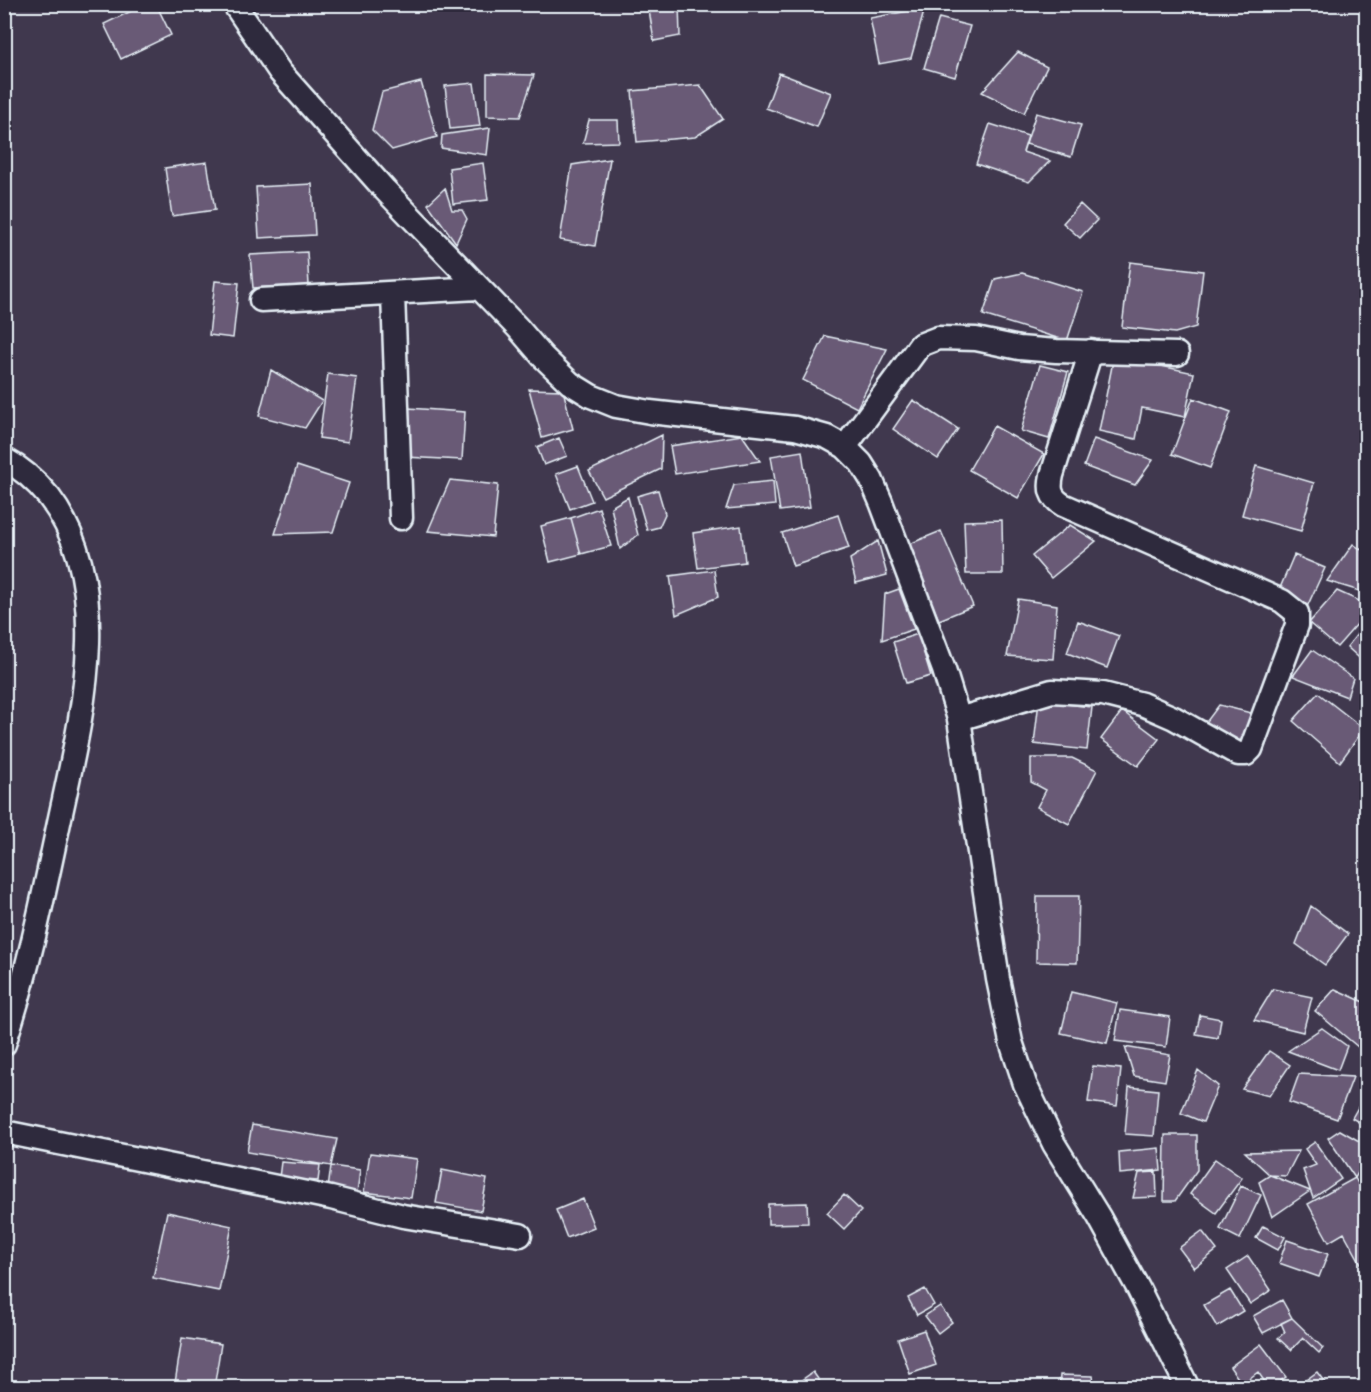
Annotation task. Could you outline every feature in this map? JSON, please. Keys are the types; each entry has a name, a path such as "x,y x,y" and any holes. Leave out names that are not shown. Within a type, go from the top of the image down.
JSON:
{"street":[{"path":"234,4 280,72 385,190 570,383 591,396 616,406 650,412 795,428 827,437 845,447 861,463 871,478 881,502 944,670 958,719 998,979 1011,1042 1025,1084 1054,1144 1099,1217 1138,1288 1188,1388"},
{"path":"261,300 478,288"},
{"path":"393,294 401,518"},
{"path":"845,447 920,345 938,338 976,339 1037,349 1177,354"},
{"path":"958,719 1052,691 1103,694 1142,704 1174,718 1238,754 1246,754 1251,749 1297,625 1297,613 1282,601 1063,505 1053,498 1050,491 1052,475 1091,351"},
{"path":"4,459 20,467 38,484 70,530 84,589 89,628 87,670 79,726 46,884 4,1044"},
{"path":"4,1132 331,1198 403,1216 520,1235"}],"building":[{"path":"146,4 156,4 171,35 121,59 104,24"},
{"path":"648,4 679,4 680,36 654,41"},
{"path":"732,4 774,4 774,10 732,10"},
{"path":"925,8 911,58 879,64 870,18"},
{"path":"939,18 970,26 955,77 924,68"},
{"path":"1018,52 1047,67 1024,113 982,92"},
{"path":"779,73 831,93 817,127 766,108"},
{"path":"487,74 534,75 520,117 487,116"},
{"path":"421,82 437,137 392,150 372,130 382,92"},
{"path":"474,83 480,126 450,129 445,86"},
{"path":"700,85 723,119 695,137 637,142 632,91"},
{"path":"1036,113 1081,125 1071,157 1026,144"},
{"path":"589,120 618,120 619,142 583,143"},
{"path":"990,124 1028,136 1023,152 1050,161 1029,182 976,164"},
{"path":"490,128 487,155 441,148 442,135"},
{"path":"610,159 595,246 560,240 572,165"},
{"path":"207,162 215,210 172,216 165,168"},
{"path":"483,163 488,200 453,204 449,168"},
{"path":"312,184 315,235 259,238 256,187"},
{"path":"445,188 452,210 462,210 467,219 456,243 428,204"},
{"path":"1080,204 1097,220 1080,238 1063,223"},
{"path":"307,252 309,285 253,288 250,255"},
{"path":"1130,262 1203,271 1196,327 1175,333 1122,327"},
{"path":"1022,273 1083,292 1067,341 983,315 995,279"},
{"path":"215,281 239,283 233,338 209,335"},
{"path":"825,336 887,349 857,408 803,380"},
{"path":"1114,356 1194,373 1185,417 1142,408 1136,439 1099,431"},
{"path":"1040,365 1068,372 1049,439 1021,431"},
{"path":"271,370 322,401 305,428 259,416"},
{"path":"328,374 357,378 348,442 319,438"},
{"path":"529,389 563,390 573,429 542,438"},
{"path":"1193,398 1231,412 1210,468 1172,454"},
{"path":"913,400 958,429 938,459 893,429"},
{"path":"408,408 465,412 462,460 405,457"},
{"path":"994,426 1044,454 1018,498 969,470"},
{"path":"662,435 661,469 603,497 589,471"},
{"path":"742,435 760,461 675,474 670,446"},
{"path":"559,438 567,456 544,465 537,447"},
{"path":"1094,439 1153,460 1135,485 1084,466"},
{"path":"802,451 810,507 780,511 771,456"},
{"path":"297,466 349,483 333,532 275,534"},
{"path":"578,466 592,501 570,509 556,474"},
{"path":"1256,466 1314,483 1301,531 1242,515"},
{"path":"450,480 498,485 493,537 428,531"},
{"path":"773,481 775,505 726,509 734,485"},
{"path":"658,490 665,514 659,527 647,530 637,496"},
{"path":"628,497 638,535 620,549 611,507"},
{"path":"599,508 611,546 581,554 571,518"},
{"path":"838,515 849,548 793,566 782,533"},
{"path":"571,518 581,554 550,562 541,526"},
{"path":"1002,520 1003,574 966,574 964,521"},
{"path":"1070,525 1096,541 1051,578 1032,556"},
{"path":"741,526 745,562 698,568 693,533"},
{"path":"941,531 973,606 939,620 907,545"},
{"path":"878,541 887,575 856,583 850,559"},
{"path":"1353,544 1366,553 1366,593 1327,581"},
{"path":"1294,555 1325,568 1306,609 1280,588"},
{"path":"714,570 718,597 676,615 670,576"},
{"path":"899,589 914,629 882,640 885,594"},
{"path":"1337,591 1366,604 1366,614 1337,647 1309,623"},
{"path":"1018,599 1057,605 1053,659 1007,656"},
{"path":"1078,621 1119,636 1107,668 1067,653"},
{"path":"1366,623 1366,664 1347,647"},
{"path":"918,634 931,676 906,683 893,642"},
{"path":"1312,650 1353,678 1347,697 1293,676"},
{"path":"1318,693 1364,729 1340,762 1293,721"},
{"path":"1039,701 1092,707 1087,750 1034,744"},
{"path":"1219,705 1255,714 1246,754 1204,725"},
{"path":"1122,711 1159,739 1138,766 1101,739"},
{"path":"1031,758 1072,758 1097,770 1069,824 1037,807 1046,790 1031,782"},
{"path":"1037,896 1079,896 1077,963 1036,962"},
{"path":"1311,906 1348,934 1325,965 1296,944"},
{"path":"1366,937 1366,949 1361,945"},
{"path":"1273,989 1312,997 1303,1032 1254,1020"},
{"path":"1335,989 1366,1003 1366,1037 1358,1047 1315,1011"},
{"path":"1071,992 1117,1003 1107,1043 1061,1033"},
{"path":"1120,1010 1170,1017 1166,1047 1115,1041"},
{"path":"1200,1015 1221,1019 1218,1038 1196,1034"},
{"path":"1322,1028 1347,1046 1338,1070 1288,1051"},
{"path":"1125,1047 1170,1055 1165,1081 1134,1076"},
{"path":"1269,1051 1290,1065 1269,1096 1242,1089"},
{"path":"1093,1066 1121,1069 1117,1106 1088,1102"},
{"path":"1198,1070 1218,1086 1203,1122 1181,1113"},
{"path":"1299,1074 1353,1077 1337,1119 1289,1102"},
{"path":"1129,1087 1158,1090 1154,1136 1125,1134"},
{"path":"1366,1093 1366,1127 1352,1118"},
{"path":"252,1125 337,1139 331,1166 247,1152"},
{"path":"1340,1130 1366,1145 1366,1158 1355,1178 1328,1138"},
{"path":"1165,1135 1197,1135 1197,1170 1175,1201 1164,1201"},
{"path":"1315,1142 1341,1179 1313,1198 1303,1170 1316,1165 1305,1149"},
{"path":"1159,1148 1161,1170 1120,1174 1119,1152"},
{"path":"1299,1151 1286,1176 1270,1175 1245,1152"},
{"path":"370,1153 417,1159 411,1198 364,1192"},
{"path":"1215,1159 1242,1178 1216,1213 1190,1194"},
{"path":"281,1162 320,1165 318,1181 279,1178"},
{"path":"331,1166 360,1170 357,1193 328,1189"},
{"path":"442,1170 487,1179 481,1211 436,1203"},
{"path":"1156,1172 1157,1197 1133,1198 1139,1173"},
{"path":"1270,1175 1310,1191 1272,1217 1259,1182"},
{"path":"1355,1178 1366,1198 1366,1262 1363,1267 1344,1233 1329,1242 1308,1204"},
{"path":"1241,1186 1261,1195 1240,1239 1220,1229"},
{"path":"844,1195 861,1211 844,1229 827,1213"},
{"path":"583,1199 594,1227 567,1238 556,1210"},
{"path":"807,1203 808,1223 768,1224 768,1204"},
{"path":"167,1212 232,1226 219,1291 153,1278"},
{"path":"1263,1226 1285,1237 1278,1250 1256,1238"},
{"path":"1202,1231 1217,1250 1194,1268 1179,1248"},
{"path":"1287,1240 1328,1254 1319,1277 1279,1263"},
{"path":"1248,1256 1271,1290 1250,1304 1227,1270"},
{"path":"1366,1287 1366,1313 1358,1290"},
{"path":"925,1289 934,1305 917,1315 908,1298"},
{"path":"1230,1290 1243,1311 1217,1327 1204,1305"},
{"path":"1282,1300 1292,1318 1263,1333 1253,1316"},
{"path":"940,1306 952,1322 938,1333 925,1316"},
{"path":"1292,1318 1323,1348 1319,1353 1303,1338 1291,1350 1278,1338 1285,1332 1281,1323"},
{"path":"924,1330 936,1365 910,1374 898,1339"},
{"path":"182,1338 221,1344 214,1388 175,1383"},
{"path":"1261,1344 1286,1377 1271,1388 1258,1372 1242,1384 1230,1367"},
{"path":"813,1372 823,1386 799,1388 796,1384"},
{"path":"1317,1372 1329,1388 1295,1388"},
{"path":"1060,1375 1093,1376 1095,1388 1059,1388"},
{"path":"238,1380 276,1388 237,1388"}]}
